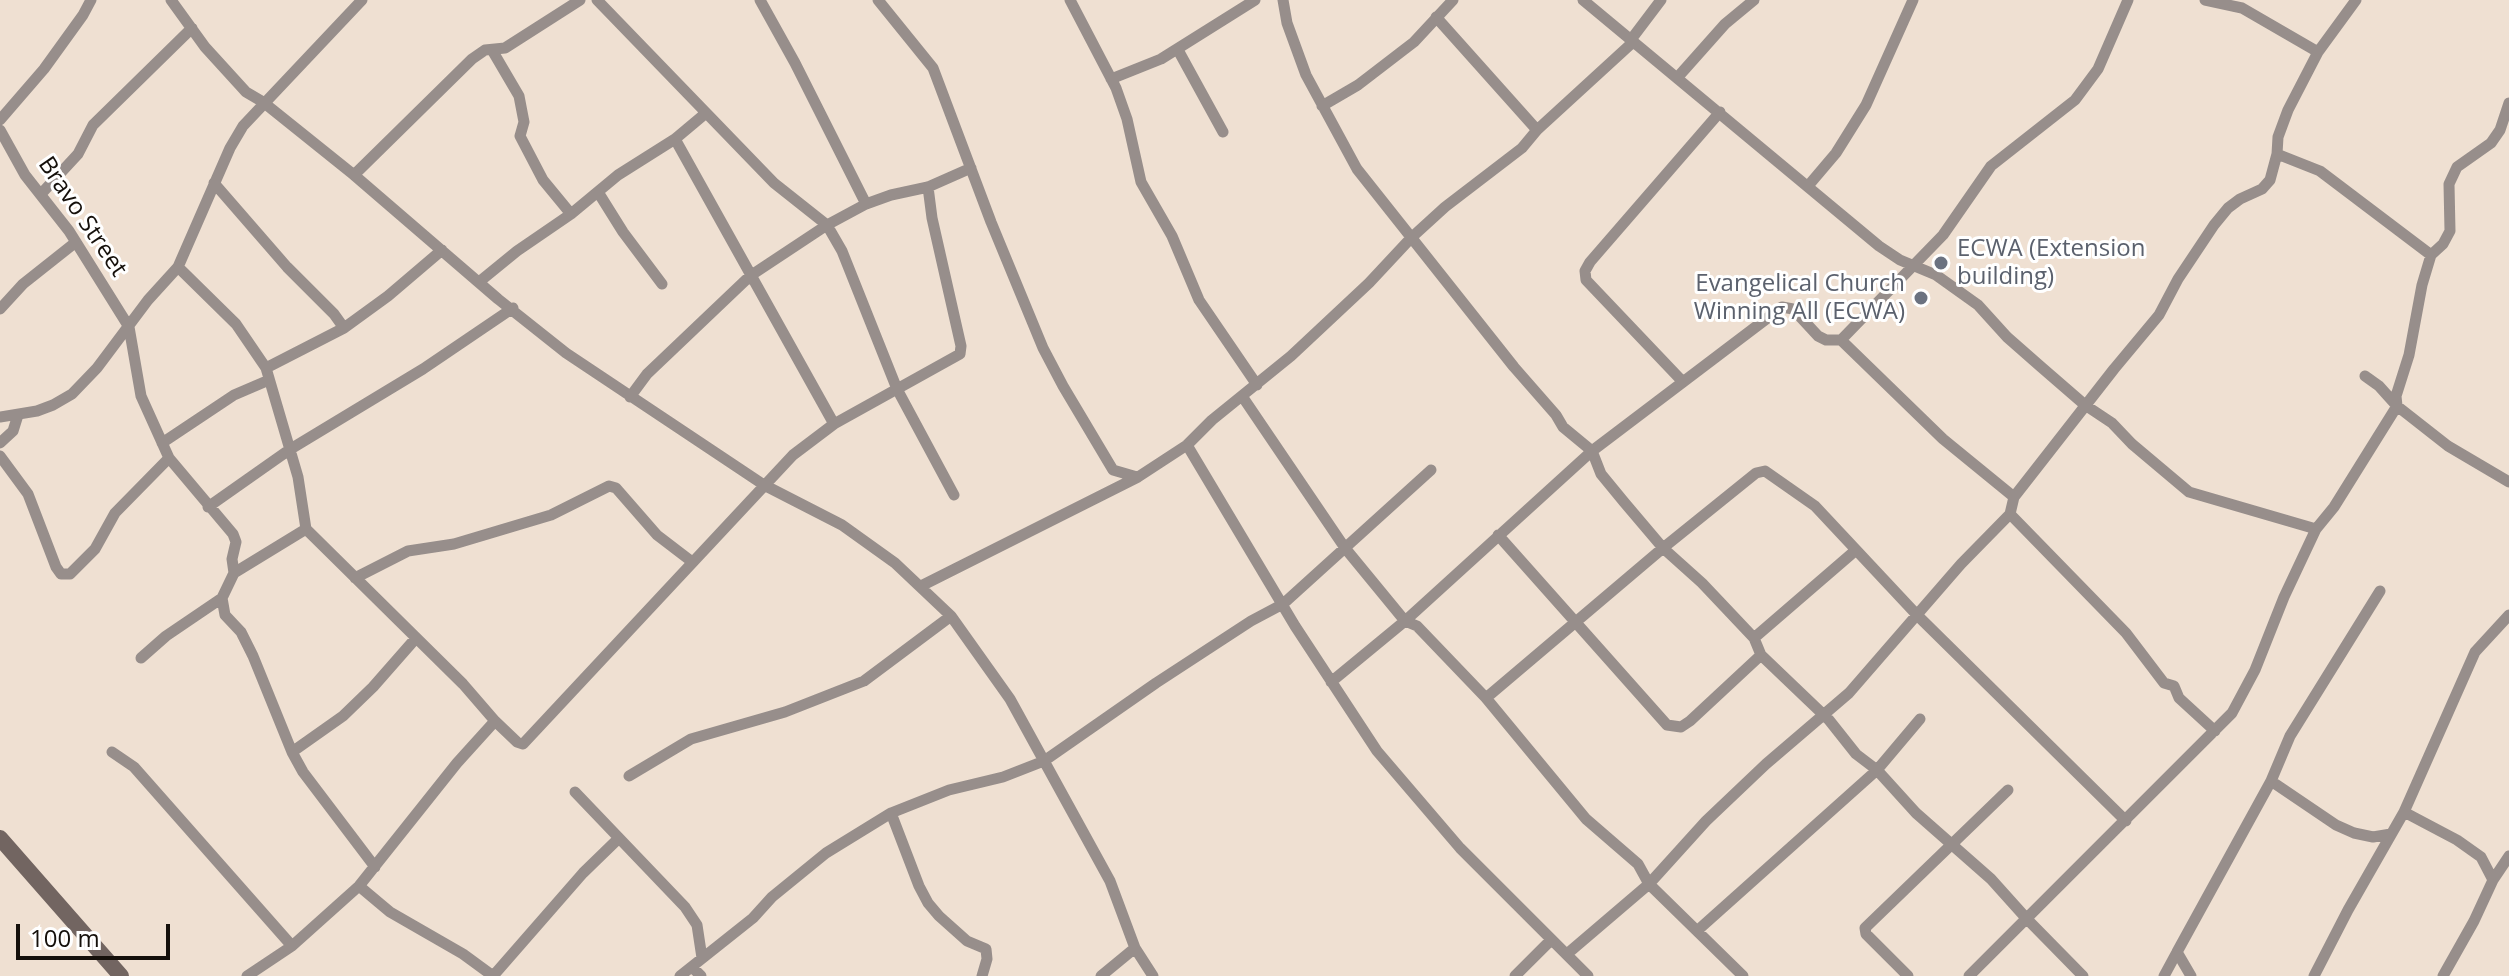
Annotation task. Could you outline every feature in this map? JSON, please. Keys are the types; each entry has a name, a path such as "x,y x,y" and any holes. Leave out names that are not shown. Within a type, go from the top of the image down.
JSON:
{"street":[{"path":"0,120 44,69 91,0"},
{"path":"171,0 205,47 246,92 263,102 354,175 566,353 764,485 842,525 921,586 951,616 1010,699 1110,881 1135,948 1153,976"},
{"path":"0,417 45,408 72,394 97,368 178,267 214,183 243,126 362,0"},
{"path":"354,175 472,59 485,50 505,48 580,0"},
{"path":"615,0 601,4 774,183 827,225 842,251 897,389 954,495"},
{"path":"760,0 866,204"},
{"path":"878,0 933,68 1032,320 1063,386 1113,470 1138,477"},
{"path":"1070,0 1111,79 1127,119 1141,182 1172,236 1199,300 1257,385"},
{"path":"1111,79 1178,50 1255,0"},
{"path":"1283,0 1287,23 1301,62 1357,169 1563,427 1592,451 1601,474 1663,548 1702,583 1754,638 1761,655 1823,715 1856,754 1877,770 1916,813 1991,879 2083,976"},
{"path":"1322,106 1369,77 1414,42 1453,0"},
{"path":"1583,0 1879,246 1900,260 1936,275 1978,305 2007,337 2085,405 2112,423 2189,492 2316,529"},
{"path":"921,586 1138,477 1187,445 1369,283 1445,207 1522,148 1537,130 1631,42 1661,0"},
{"path":"1677,78 1725,24 1754,0"},
{"path":"1808,186 1836,153 1866,105 1913,0"},
{"path":"1841,340 1943,235 1991,166 2056,117 2084,89 2098,69 2128,0"},
{"path":"2205,0 2242,8 2318,52"},
{"path":"1567,954 1649,884 1706,821 1766,764 1849,693 1961,564 2010,514 2014,497 2159,315 2178,279 2214,225 2228,208 2262,189 2270,180 2278,137 2318,52 2356,0"},
{"path":"1436,17 1537,130"},
{"path":"41,194 78,154 93,125 192,28"},
{"path":"492,50 519,96 524,122 520,136 543,180 571,214"},
{"path":"1178,50 1223,132"},
{"path":"1969,976 2215,731 2243,696 2316,529 2334,507 2397,406 2396,396 2409,355 2415,313 2431,255 2443,244 2450,231 2449,184 2457,167 2491,143 2500,130 2509,103"},
{"path":"1683,382 1586,280 1585,271 1720,112"},
{"path":"479,282 618,175 675,139 706,113"},
{"name":"Bravo Street","path":"0,130 25,175 76,242 129,327"},
{"path":"675,139 834,424"},
{"path":"2277,154 2320,171 2431,255"},
{"path":"630,397 647,374 750,276 827,225 866,204 928,187 971,168"},
{"path":"214,183 344,328"},
{"path":"178,267 236,324 268,374 298,477 306,529 389,608 495,721 523,744 793,455 834,424 956,358 962,351 928,187"},
{"path":"598,192 662,284"},
{"path":"0,309 23,284 76,242"},
{"path":"162,443 344,328 442,250"},
{"path":"1331,682 1405,621 1592,451 1782,307 1793,309 1818,336 1826,340 1841,340 1943,439 2014,497"},
{"path":"208,507 289,450 423,369 513,308"},
{"path":"129,327 141,396 169,458 233,534 236,549 232,559 234,573"},
{"path":"2365,376 2448,446 2509,482"},
{"path":"1242,396 1345,548 1405,621 1417,626 1486,698 1586,819 1638,864 1649,884 1743,976"},
{"path":"0,443 13,431 18,415"},
{"path":"1187,445 1331,682 1393,770 1460,848 1588,976"},
{"path":"0,456 28,494 61,574 70,574 95,549 115,513 169,458"},
{"path":"680,976 696,971 702,958 826,853 891,813 949,790 1003,777 1044,761 1168,675 1283,604 1431,470"},
{"path":"1486,698 1663,548 1756,473 1765,471 1815,506 1917,615 2126,821"},
{"path":"355,578 408,551 454,544 551,515 609,486 616,488 657,535 691,561"},
{"path":"2010,514 2126,633 2164,683 2174,686 2179,698 2215,731"},
{"path":"141,658 166,636 222,598 234,573 306,529"},
{"path":"1498,535 1667,725 1681,727 1690,721 1761,655"},
{"path":"1754,638 1856,550"},
{"path":"2164,976 2271,781 2290,736 2380,591"},
{"path":"222,598 225,615 241,632 253,656 303,772 375,867"},
{"path":"2314,976 2404,812 2475,652 2509,615"},
{"path":"629,776 691,739 785,712 864,681 951,616"},
{"path":"292,752 343,716 416,638"},
{"path":"1698,930 1877,770 1920,719"},
{"path":"247,976 292,946 359,886 457,763 495,721"},
{"path":"112,752 134,767 292,946"},
{"path":"2271,781 2336,825 2354,833 2373,837 2391,834"},
{"path":"1908,976 1866,934 1865,928 2008,790"},
{"path":"575,792 685,907 697,925 702,958"},
{"path":"2404,812 2457,840 2481,857 2493,880"},
{"path":"891,813 928,903 967,941 986,949 987,959 982,976"},
{"path":"0,838 121,976"},
{"path":"359,886 390,912 463,954 493,976 583,873 618,839"},
{"path":"2481,857 2509,857"},
{"path":"2443,976 2493,880 2509,857"},
{"path":"1515,976 1550,941"},
{"path":"1101,976 1135,948"},
{"path":"2177,952 2191,976"}],"place":[{"name":"ECWA (Extension building)","path":"1941,263"},
{"name":"Evangelical Church Winning All (ECWA)","path":"1921,298"}]}
